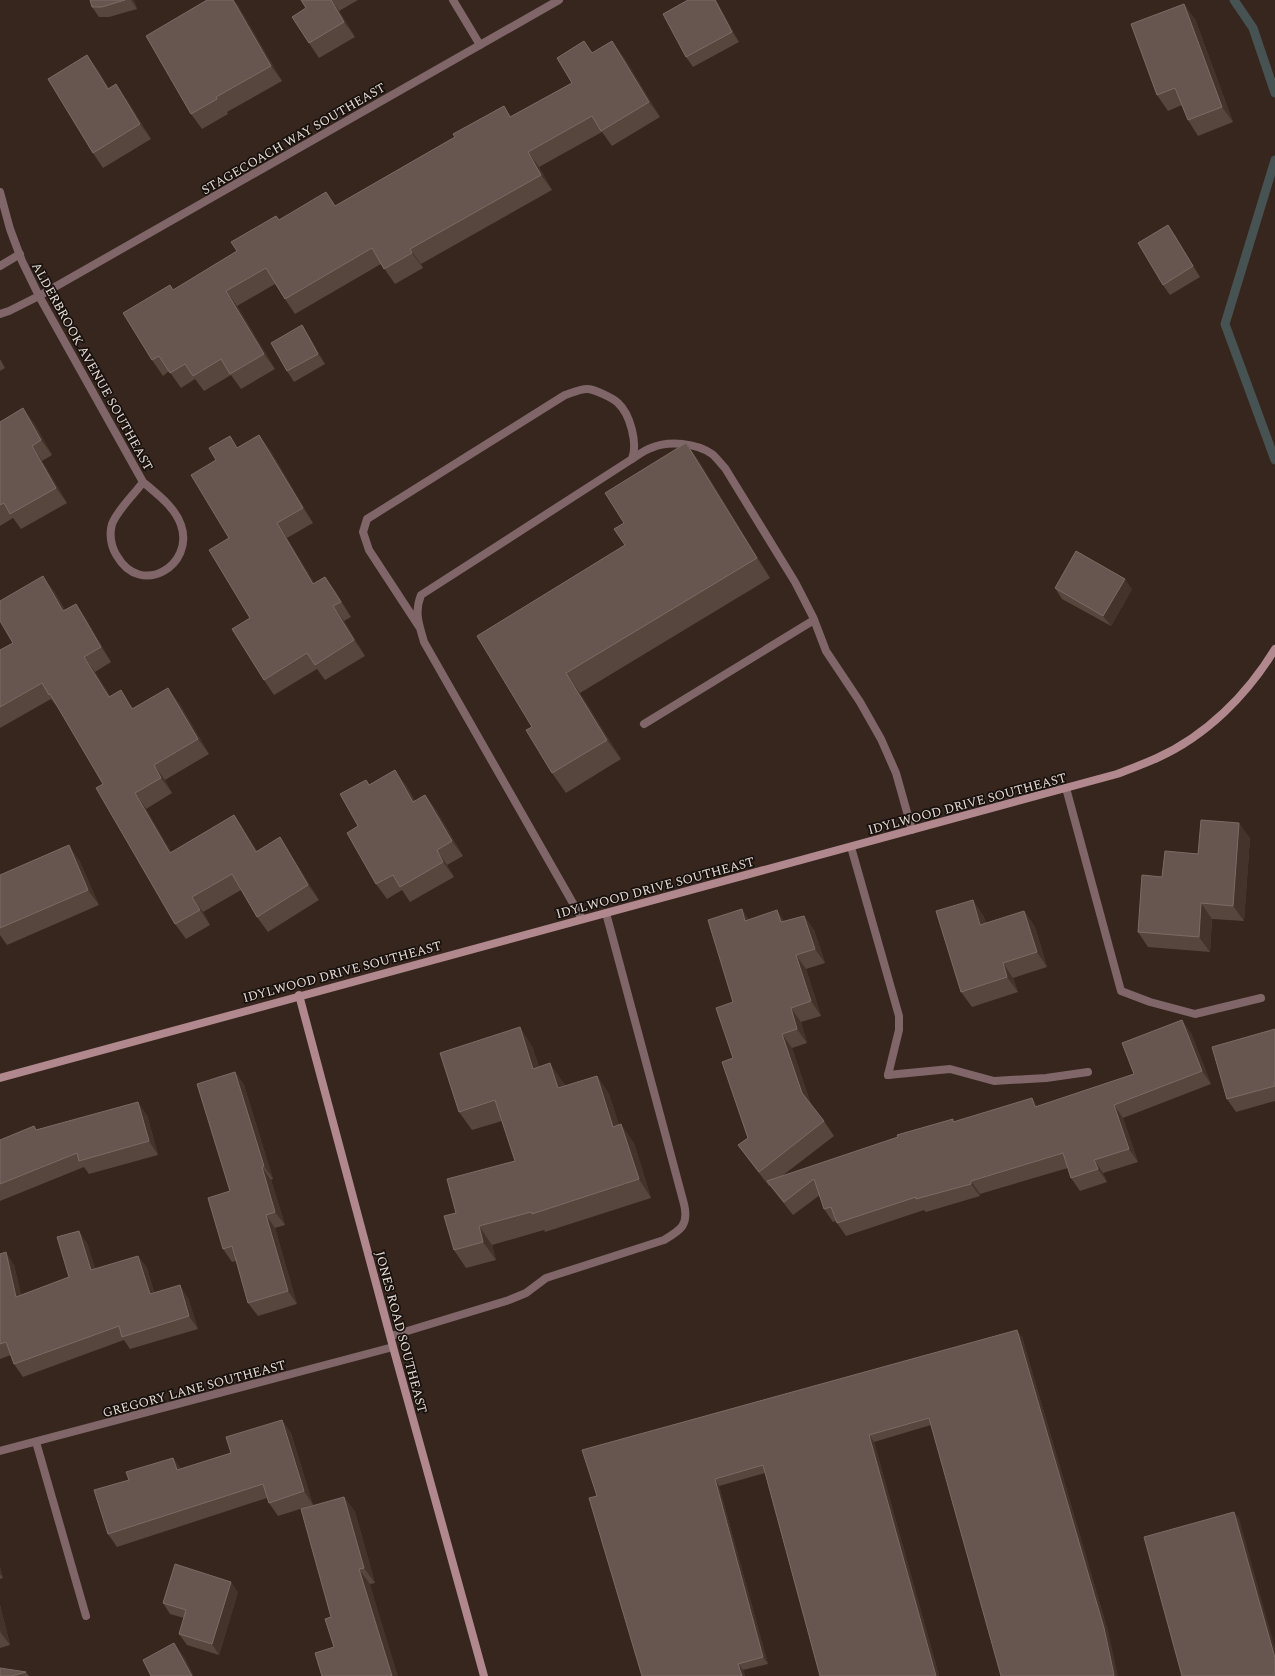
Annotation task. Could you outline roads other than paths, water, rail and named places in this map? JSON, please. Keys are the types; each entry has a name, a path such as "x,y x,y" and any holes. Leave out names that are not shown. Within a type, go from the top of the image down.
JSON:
{"street":[{"path":"453,0 480,45"},
{"name":"STAGECOACH WAY SOUTHEAST","path":"0,314 39,296 559,0"},
{"name":"ALDERBROOK AVENUE SOUTHEAST","path":"0,192 10,229 39,296 143,482 159,495 181,524 184,540 179,556 169,567 161,572 148,576 136,575 122,566 114,551 110,535 113,523 121,509 134,496 143,482"},
{"path":"0,266 20,254"},
{"path":"420,628 369,550 363,532 367,519 565,395 587,389 605,395 618,403 631,426 633,434 634,453 632,459"},
{"path":"582,919 424,642 416,615 418,603 421,595 632,459 650,448 665,443 688,445 703,449 713,455 725,468 794,582 814,620 826,650 860,702 881,740 896,773 912,830"},
{"path":"644,724 814,620"},
{"name":"IDYLWOOD DRIVE SOUTHEAST","path":"0,1078 299,995 1117,774 1158,758 1189,740 1236,700 1264,668 1275,649"},
{"path":"1066,788 1121,991 1150,1002 1195,1014 1261,998"},
{"path":"851,847 898,1016 899,1030 888,1075 950,1069 994,1081 1046,1078 1088,1072"},
{"path":"391,1336 510,1300 526,1293 546,1278 664,1240 685,1224 687,1214 606,913"},
{"name":"JONES ROAD SOUTHEAST","path":"299,995 393,1347 484,1676"},
{"name":"GREGORY LANE SOUTHEAST","path":"0,1452 393,1347"},
{"path":"36,1442 86,1616"}],"waterway":[{"path":"1234,0 1253,28 1275,93"},
{"path":"1275,160 1225,324 1275,460"}]}
